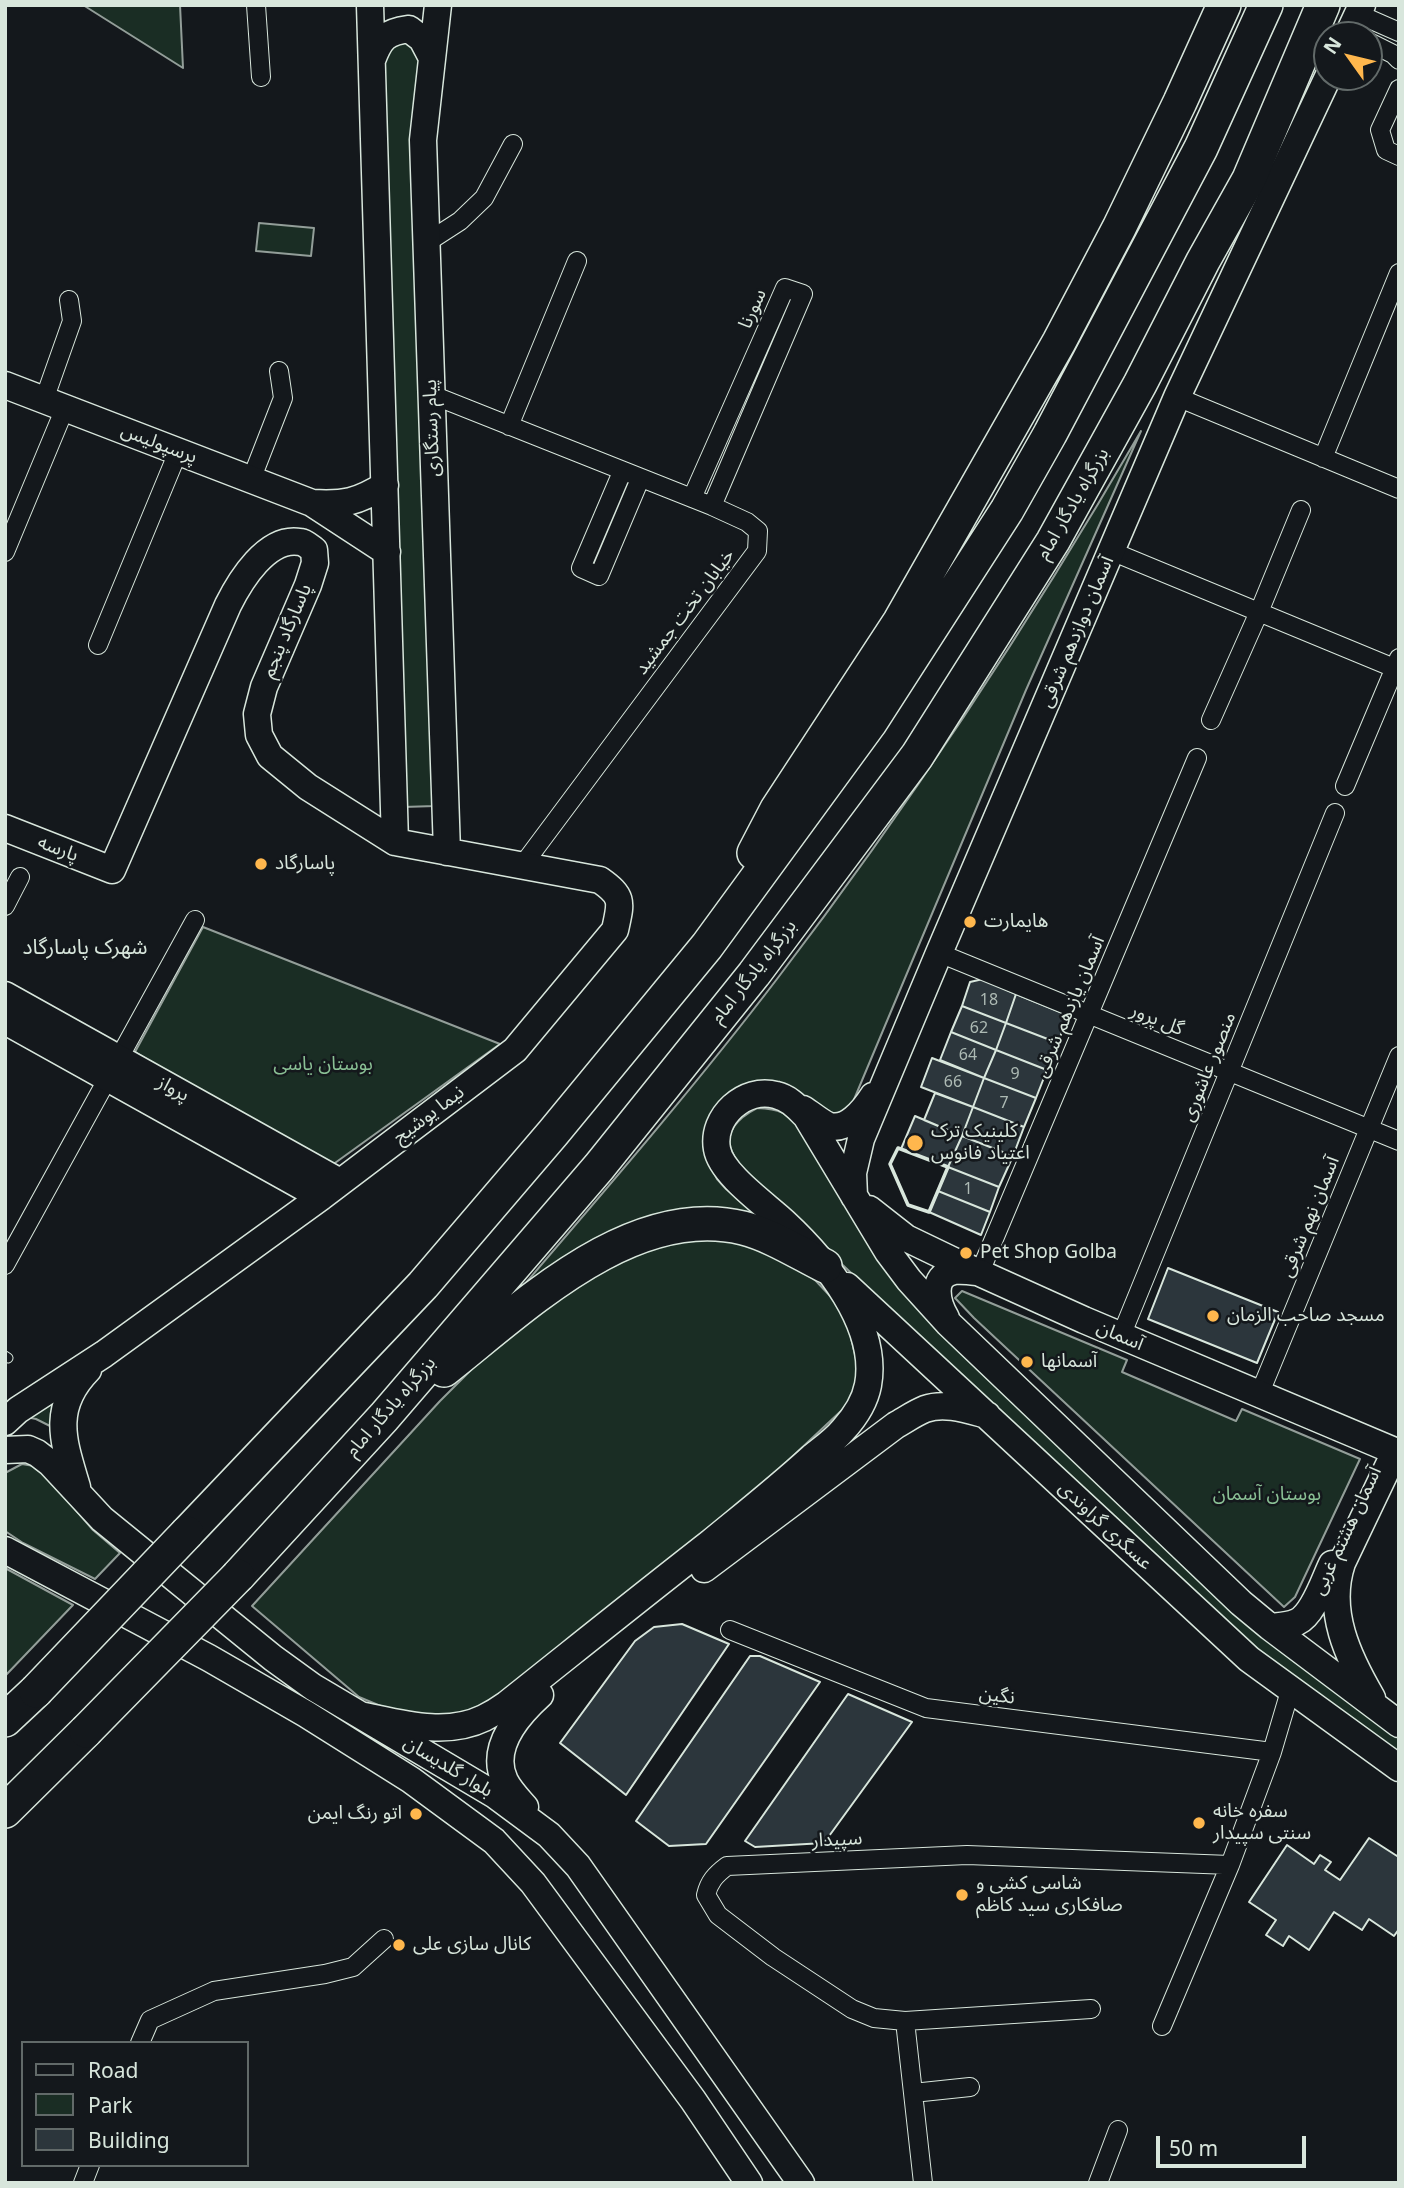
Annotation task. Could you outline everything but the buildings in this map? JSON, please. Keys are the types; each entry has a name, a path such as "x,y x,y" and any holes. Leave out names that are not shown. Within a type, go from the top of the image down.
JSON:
{"highway":[{"path":"706,946 777,809 900,621 1059,342 1125,217 1224,5"},
{"path":"5,1720 36,1691 423,1285 553,1133 706,946 870,723 1007,510 1095,352 1201,148 1266,5"},
{"name":"بزرگراه یادگار امام","path":"5,1811 238,1576 384,1417 607,1156 754,974 917,756 1053,541 1140,384 1203,261 1249,179 1323,5"},
{"path":"384,1417 537,1297 611,1249 642,1235 694,1224 720,1223 745,1228 825,1266"}],"street":[{"path":"256,5 261,77"},
{"path":"370,5 394,842 522,866"},
{"name":"پیام رستگاری","path":"438,5 423,140 446,852"},
{"path":"372,60 379,41 393,31 409,29 422,39 432,58"},
{"path":"1399,89 1380,131 1385,150 1399,156"},
{"name":"آسمان دوازدهم شرقی","path":"854,1196 855,1156 939,953 1177,397 1321,91"},
{"path":"426,243 460,221 484,198 513,144"},
{"path":"509,426 577,261"},
{"path":"1323,458 1399,274"},
{"name":"سورنا","path":"692,498 785,288 803,294 712,506"},
{"path":"5,552 54,404 72,321 69,300"},
{"path":"251,480 283,398 279,371"},
{"name":"پرسپولیس","path":"5,385 312,503 387,552"},
{"name":"خیابان تخت جمشید","path":"430,394 712,506 747,522 758,531 757,551 522,866"},
{"path":"1177,397 1399,489"},
{"path":"98,645 178,452"},
{"path":"622,472 581,568 599,576 640,479"},
{"name":"پرسپولیس","path":"312,503 338,505 363,499 385,485"},
{"path":"1211,720 1301,510"},
{"name":"پاسارگاد پنجم","path":"112,870 228,605 243,577 262,556 285,542 302,541 314,550 314,563 308,585 264,687 257,714 259,735 270,756 308,787 394,842"},
{"path":"1111,551 1397,665 1345,786"},
{"name":"آسمان یازدهم شرقی","path":"980,1272 1197,758"},
{"name":"منصور عاشوری","path":"1121,1336 1335,813"},
{"name":"پارسه","path":"5,828 112,870"},
{"name":"نیما یوشیج","path":"104,1354 330,1190 514,1050 615,930 620,908 615,891 600,880 522,866"},
{"path":"5,906 20,877"},
{"path":"5,1265 195,919"},
{"name":"گل پرور","path":"939,953 1399,1141"},
{"name":"پرواز","path":"5,995 113,1068 330,1190"},
{"name":"پرواز","path":"5,1021 113,1068"},
{"name":"آسمان نهم شرقی","path":"1259,1395 1399,1056"},
{"path":"360,1715 425,1727 461,1725 483,1719 508,1704 751,1510 844,1430 860,1406 868,1385 870,1356 860,1325 825,1266 786,1223 745,1188 726,1167 717,1150 717,1131 725,1114 739,1101 757,1094 776,1095 825,1124 832,1127 842,1126 870,1101 889,1072"},
{"name":"عسگری گراوندی","path":"793,1103 806,1116 895,1262 948,1323 1231,1594 1269,1627 1389,1716"},
{"name":"آسمان","path":"854,1196 906,1238 1121,1336 1395,1449"},
{"name":"عسگری گراوندی","path":"825,1266 1249,1659 1399,1768"},
{"path":"948,1323 939,1304 939,1281 945,1274 956,1271 980,1272"},
{"path":"5,1422 18,1410 104,1354"},
{"path":"80,1495 63,1436 62,1423 65,1408 74,1390 84,1374 104,1354"},
{"path":"549,1835 510,1789 501,1767 503,1744 524,1710 562,1674 896,1425 927,1409 941,1406 987,1415"},
{"name":"بلوار گلدیسان","path":"5,1450 27,1449 37,1453 50,1463 102,1519 245,1636 313,1687 495,1794 549,1835 578,1866 796,2180"},
{"name":"آسمان هشتم غربی","path":"1269,1627 1297,1622 1315,1602 1395,1449"},
{"name":"آسمان هشتم غربی","path":"1389,1716 1348,1652 1335,1599 1342,1563 1395,1449"},
{"name":"بلوار گلدیسان","path":"5,1550 209,1658 306,1714 411,1780 494,1841 533,1883 693,2100 749,2183"},
{"name":"نگین","path":"730,1630 926,1708 1272,1752"},
{"path":"1162,2026 1230,1865 1272,1752 1290,1690"},
{"name":"سپیدار","path":"1091,2009 905,2021 874,2018 852,2009 718,1915 706,1895 709,1884 727,1866 967,1855 1230,1865"},
{"path":"141,2041 149,2020 214,1992 353,1967 384,1939"},
{"path":"905,2021 923,2183"},
{"path":"913,2093 970,2087"},
{"path":"1098,2183 1118,2130"}],"green space":[{"path":"83,5 180,5 183,68"},
{"path":"398,40 419,47 435,806 403,807 382,67 387,51"},
{"path":"259,223 314,228 311,256 256,251"},
{"path":"1141,431 1026,690 850,1109 834,1118 756,1084 707,1158 717,1179 726,1189 796,1247 721,1215 512,1299 713,1061 875,847 1013,642"},
{"name":"بوستان یاسی","path":"203,927 500,1044 328,1168 135,1052"},
{"path":"757,1108 782,1112 802,1129 911,1302 1248,1625 1399,1738 1399,1755 1240,1636 761,1188 740,1165 729,1142 732,1130 740,1119"},
{"path":"720,1231 794,1264 816,1281 845,1312 859,1372 852,1397 842,1410 743,1503 490,1702 454,1716 395,1712 359,1697 252,1606 440,1401 477,1364 560,1297 632,1254"},
{"name":"بوستان آسمان","path":"962,1291 1127,1360 1122,1372 1236,1421 1242,1409 1360,1459 1295,1597 1284,1607 974,1318 955,1298"},
{"path":"66,1386 56,1429 26,1417"},
{"path":"22,1464 34,1466 43,1472 93,1530 120,1553 95,1579 23,1543 5,1531 5,1473"},
{"path":"5,1568 73,1605 5,1676"}],"wall":[{"path":"898,1148 948,1167 929,1212 908,1205 890,1164 898,1148"}],"place":[{"name":"پاسارگاد","path":"261,864"},
{"name":"هایمارت","path":"970,922"},
{"name":"کلینیک ترک اعتیاد فانوس","path":"915,1143"},
{"name":"Pet Shop Golba","path":"966,1253"},
{"name":"مسجد صاحب الزمان","path":"1213,1316"},
{"name":"آسمانها","path":"1027,1362"},
{"name":"اتو رنگ ایمن","path":"416,1814"},
{"name":"سفره خانه سنتی سپیدار","path":"1199,1823"},
{"name":"شاسی کشی و صافکاری سید کاظم","path":"962,1895"},
{"name":"کانال سازی علی","path":"399,1945"}],"district":[{"name":"شهرک پاسارگاد","path":"85,948"}]}
